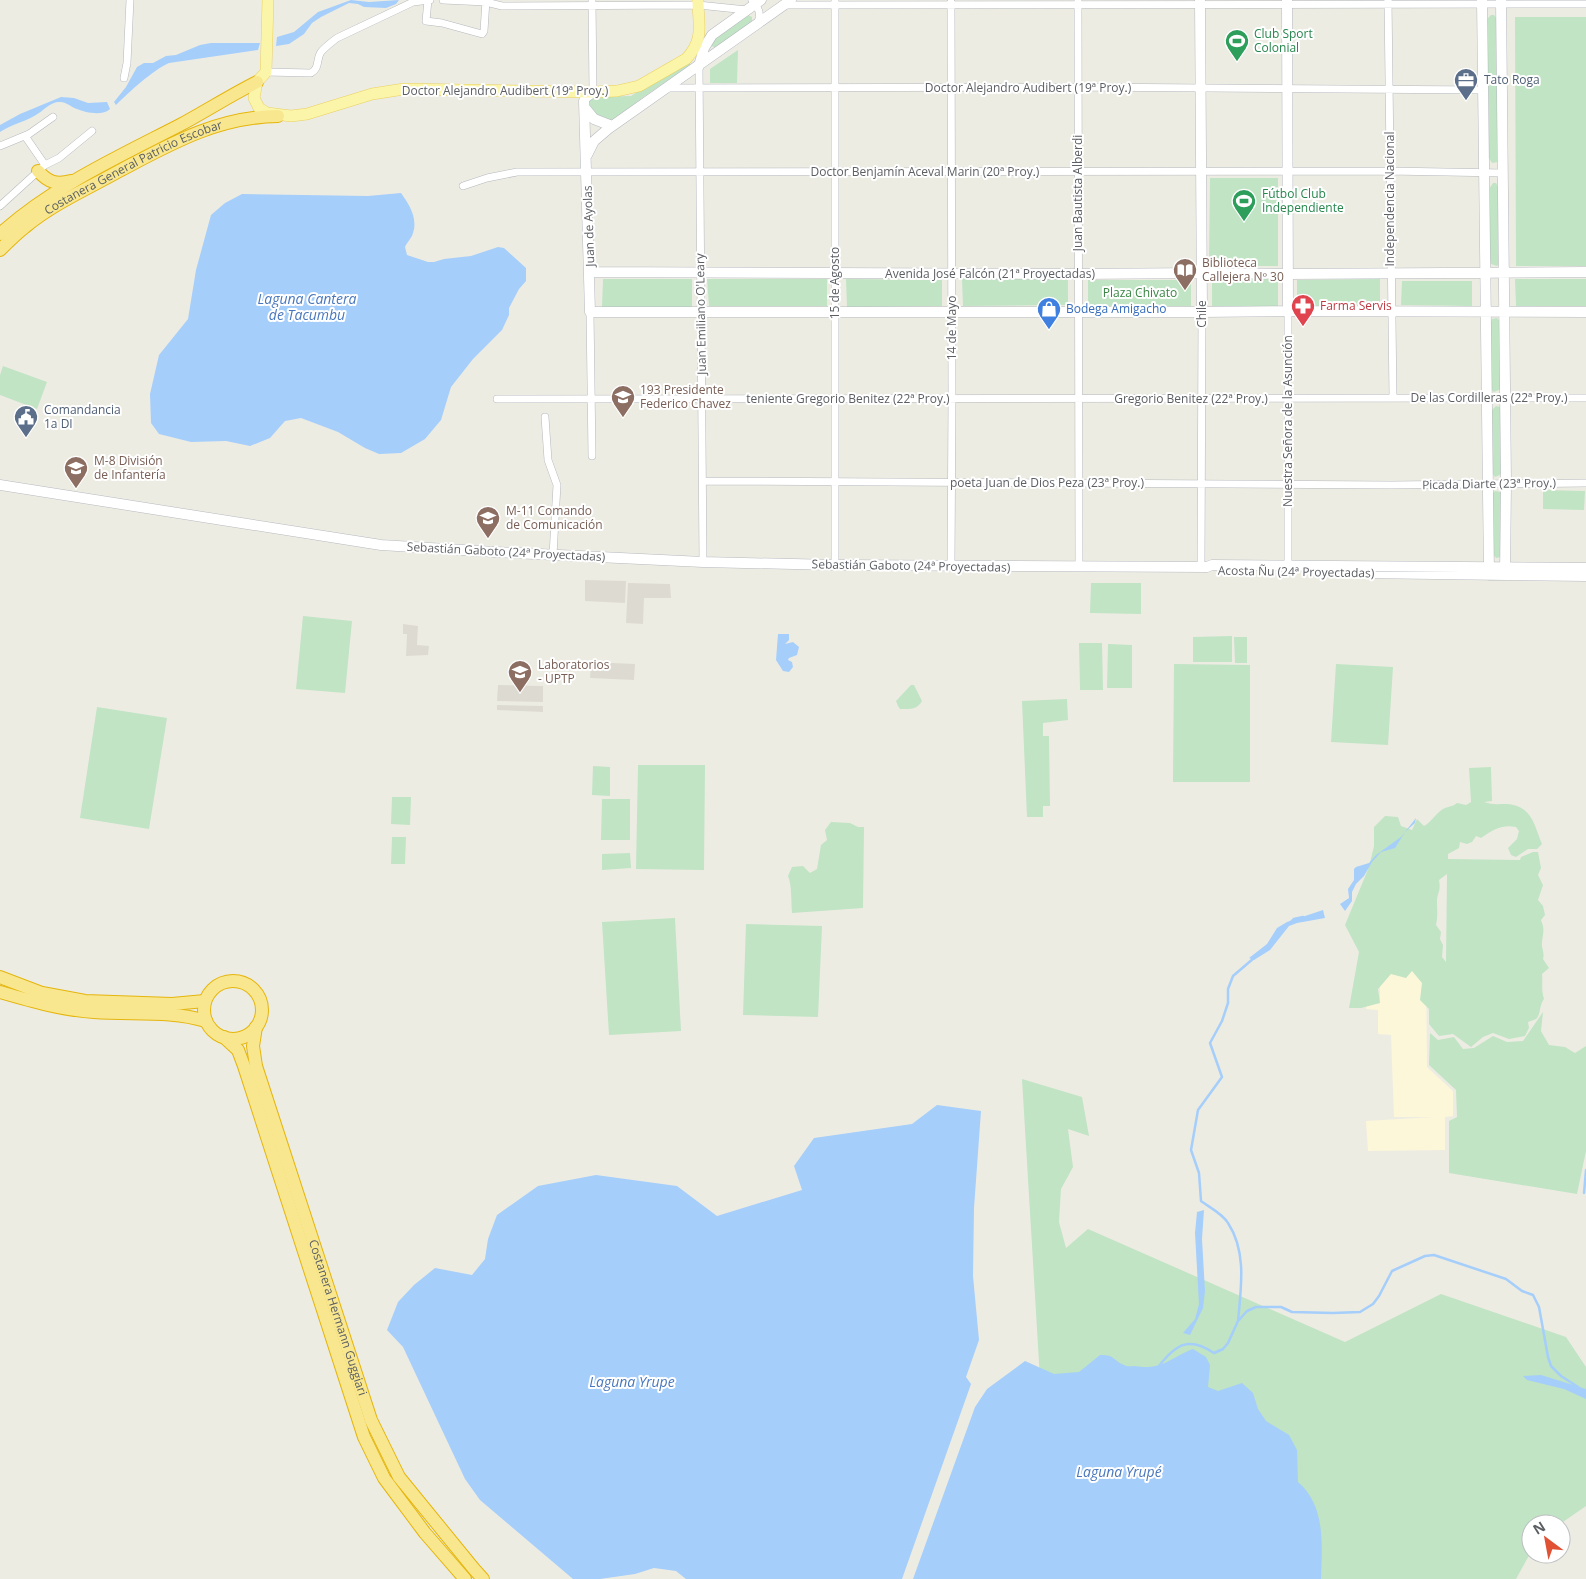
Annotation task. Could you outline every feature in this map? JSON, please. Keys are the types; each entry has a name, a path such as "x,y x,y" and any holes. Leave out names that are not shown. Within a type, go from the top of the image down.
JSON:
{"highway":[{"name":"Costanera General Patricio Escobar","path":"0,234 36,205 262,77"},
{"name":"Costanera General Patricio Escobar","path":"0,250 26,226 66,200 184,137 209,127 238,120 259,116 278,116"},
{"path":"41,168 43,177 60,184 90,173"},
{"path":"0,977 42,993 86,1001 172,1004 205,1001"},
{"path":"233,980 242,982 257,992 261,1001 261,1019 250,1033 242,1037 233,1039 224,1037 216,1034 206,1021 204,1015 205,1001 209,993 216,986 233,980"},
{"path":"0,992 58,1008 95,1012 190,1016 206,1021"},
{"name":"Costanera Hermann Guggiari","path":"256,1027 253,1046 256,1066 371,1420 399,1477 483,1579"},
{"name":"Costanera Hermann Guggiari","path":"224,1037 238,1050 244,1066 364,1437 384,1478 425,1533 465,1579"}],"main road":[{"path":"268,0 267,50 262,77 254,98 259,108 278,116"},
{"name":"Doctor Alejandro Audibert (19ª Proy.)","path":"278,116 307,114 372,94 404,89 593,92 631,89 686,59 697,46 699,40 698,3"},
{"path":"570,92 580,95 584,104"}],"street":[{"path":"124,78 127,62 130,0"},
{"path":"262,77 314,72 317,69 320,54 326,46 346,34 414,2 429,0 426,20 428,22 442,23 482,34 484,31 487,1"},
{"path":"443,0 487,1 502,6 592,3 754,3"},
{"name":"15 de Agosto","path":"835,2 835,565"},
{"name":"14 de Mayo","path":"951,2 951,566"},
{"name":"Juan Bautista Alberdi","path":"1078,2 1079,566"},
{"name":"Chile","path":"1200,2 1201,484 1204,567"},
{"name":"Nuestra Señora de la Asunción","path":"1287,2 1289,569"},
{"name":"Independencia Nacional","path":"1388,2 1393,398"},
{"path":"1482,2 1489,571"},
{"path":"1502,2 1505,571"},
{"path":"586,156 594,141 612,126 787,3 1502,2 1586,4"},
{"path":"592,3 593,92 585,98 584,104 594,119 612,126"},
{"path":"754,3 760,16 758,24"},
{"path":"699,66 704,48 712,35 754,3"},
{"name":"Juan Emiliano O'Leary","path":"699,66 703,562"},
{"name":"Doctor Alejandro Audibert (19ª Proy.)","path":"668,88 1078,87 1200,90 1483,90"},
{"name":"Juan de Ayolas","path":"584,104 590,272 592,456"},
{"path":"0,146 25,136 53,117"},
{"path":"0,206 41,168 59,158 92,131"},
{"path":"25,136 41,168"},
{"name":"Doctor Benjamín Aceval Marin (20ª Proy.)","path":"463,186 487,178 516,172 1389,171 1503,173"},
{"name":"Avenida José Falcón (21ª Proyectadas)","path":"590,272 952,274 1586,272"},
{"path":"590,312 1586,312"},
{"name":"Gregorio Benitez (22ª Proy.)","path":"1079,399 1288,400 1393,398"},
{"name":"De las Cordilleras (22ª Proy.)","path":"1393,398 1586,398"},
{"name":"teniente Gregorio Benitez (22ª Proy.)","path":"497,399 1079,399"},
{"path":"545,417 548,460 557,485 553,555"},
{"name":"poeta Juan de Dios Peza (23ª Proy.)","path":"703,482 1391,485"},
{"name":"Picada Diarte (23ª Proy.)","path":"1391,485 1586,483"},
{"name":"Sebastián Gaboto (24ª Proyectadas)","path":"0,485 381,544 703,562 1016,567 1079,566"},
{"name":"Acosta Ñu (24ª Proyectadas)","path":"1204,567 1212,565 1289,569 1489,571 1586,568"},
{"path":"1079,566 1204,567"},
{"name":"Acosta Ñu (24ª Proyectadas)","path":"1505,571 1586,576"}],"shaded area":[{"path":"585,580 626,581 625,603 585,601"},
{"path":"628,583 670,584 671,598 644,598 643,624 626,623"},
{"path":"403,624 418,626 417,645 429,646 428,655 406,656 407,634 403,634"},
{"path":"591,662 635,664 634,680 590,678"},
{"name":"Laboratorios - UPTP","path":"498,685 543,686 543,702 497,701"},
{"path":"497,705 543,706 543,712 497,710"},
{"path":"1380,971 1426,971 1427,1067 1453,1091 1453,1116 1445,1117 1445,1150 1368,1151 1366,1121 1434,1117 1394,1117 1391,1035 1378,1034 1378,1010 1366,1009 1367,1003 1380,1003"}],"green space":[{"path":"748,15 752,17 752,22 715,48 712,46 711,42"},
{"path":"1494,15 1497,19 1498,162 1492,163 1489,158 1487,19"},
{"path":"1515,17 1586,17 1586,266 1516,266"},
{"path":"738,50 737,83 710,83 710,69"},
{"path":"690,57 690,65 610,123 597,117 592,111 589,97 631,96"},
{"name":"Fútbol Club Independiente","path":"1210,178 1278,178 1278,266 1209,266"},
{"path":"1493,183 1496,183 1499,189 1499,264 1497,266 1491,264 1490,260 1489,189"},
{"path":"603,279 692,279 692,307 602,307"},
{"path":"707,279 827,279 827,306 709,306"},
{"path":"846,279 942,280 942,306 847,307"},
{"path":"962,279 1068,279 1068,305 963,306"},
{"path":"1212,279 1278,279 1278,306 1212,306"},
{"path":"1380,279 1380,305 1297,306 1297,280"},
{"path":"1515,279 1586,279 1586,306 1516,306"},
{"name":"Plaza Chivato","path":"1088,280 1191,280 1191,306 1088,306"},
{"path":"1402,281 1472,281 1472,306 1401,305"},
{"path":"1497,318 1500,322 1501,389 1494,392 1491,389 1491,322 1492,319"},
{"path":"3,366 47,382 37,409 0,395 0,375"},
{"path":"1496,406 1500,407 1501,410 1502,473 1495,477 1492,473 1492,410"},
{"path":"1543,490 1585,491 1584,510 1543,509"},
{"path":"1495,491 1502,494 1501,557 1496,558 1493,554 1492,494"},
{"path":"1091,583 1141,583 1141,614 1090,613"},
{"path":"303,616 352,621 345,693 296,689"},
{"path":"1232,636 1232,662 1193,662 1193,637"},
{"path":"1234,637 1247,637 1247,663 1235,663"},
{"path":"1079,643 1102,643 1103,690 1080,690"},
{"path":"1108,644 1132,645 1132,688 1107,688"},
{"path":"1174,664 1250,665 1250,782 1173,782"},
{"path":"1336,664 1393,667 1388,745 1331,742"},
{"path":"911,685 914,685 922,701 910,709 900,709 896,701"},
{"path":"1067,699 1068,720 1043,723 1043,736 1049,736 1050,806 1043,806 1043,817 1027,817 1022,701"},
{"path":"97,707 167,718 149,829 80,818"},
{"path":"638,765 705,765 704,870 636,869"},
{"path":"593,766 610,767 610,796 592,795"},
{"path":"1491,767 1492,801 1484,802 1507,804 1522,808 1531,818 1542,844 1537,849 1528,849 1516,857 1511,855 1508,848 1517,839 1519,831 1516,827 1506,826 1493,830 1481,838 1476,836 1472,842 1467,844 1460,842 1459,848 1448,854 1448,859 1520,860 1521,857 1538,852 1541,868 1538,875 1543,885 1538,900 1543,906 1545,915 1541,920 1543,929 1543,959 1549,968 1542,974 1544,999 1539,1015 1536,1019 1528,1022 1529,1028 1525,1036 1509,1039 1493,1033 1483,1037 1471,1047 1453,1034 1439,1036 1429,1024 1429,1009 1420,1000 1422,983 1412,971 1406,978 1391,974 1378,989 1380,1003 1361,1008 1349,1008 1359,952 1345,925 1369,867 1374,846 1374,827 1385,816 1398,817 1401,826 1412,830 1417,819 1424,826 1445,808 1457,803 1466,805 1471,802 1469,768","holes":["1447,874 1446,962 1442,957 1441,932 1436,925 1439,880"]},
{"path":"392,797 411,797 410,825 391,824"},
{"path":"602,799 630,799 630,840 601,840"},
{"path":"831,822 850,823 858,827 864,827 863,908 792,913 791,889 788,876 792,867 803,866 810,873 817,869 821,845 827,840 825,830"},
{"path":"392,837 406,837 405,864 391,864"},
{"path":"630,853 631,868 602,870 602,854"},
{"path":"675,918 681,1031 609,1035 602,922"},
{"path":"746,924 822,926 818,1017 743,1015"},
{"path":"1543,1012 1541,1031 1549,1045 1565,1047 1575,1053 1586,1046 1586,1151 1577,1194 1449,1173 1449,1121 1457,1117 1456,1090 1429,1065 1430,1033 1438,1040 1454,1037 1463,1049 1474,1048 1493,1036 1507,1042 1523,1041"},
{"path":"1022,1079 1082,1097 1089,1136 1068,1129 1073,1167 1061,1189 1059,1222 1066,1248 1088,1229 1345,1342 1441,1294 1566,1337 1586,1367 1586,1506 1571,1516 1571,1514 1521,1514 1521,1564 1524,1564 1516,1579 1052,1579"}],"water":[{"path":"351,0 369,2 399,0 396,4 386,8 364,7 349,3 312,23 304,34 289,44 276,46 277,37 294,32 318,12"},
{"path":"211,43 260,43 258,50 169,63 149,76 116,105 114,102 126,87 137,67 144,63 153,63 166,56 176,55 200,45"},
{"path":"61,97 74,98 88,103 107,102 110,109 103,113 90,113 64,102 56,102 35,116 0,132 0,125 20,114"},
{"name":"Laguna Cantera de Tacumbu","path":"401,193 414,217 412,235 405,247 407,255 428,262 434,262 471,256 498,247 504,248 526,268 526,281 519,289 509,308 509,315 502,330 473,359 451,387 441,420 425,439 401,453 379,454 338,432 301,418 285,421 270,438 250,446 226,441 191,442 159,434 151,423 150,394 159,355 188,319 196,270 211,215 225,203 242,194 368,196"},
{"path":"778,634 789,634 789,640 785,644 793,642 799,647 797,655 788,660 792,662 793,667 789,672 783,671 776,660"},
{"path":"1416,818 1415,823 1405,832 1395,848 1381,852 1372,862 1364,876 1356,884 1352,892 1352,901 1345,911 1340,904 1349,898 1348,889 1354,880 1354,869 1369,863 1376,855 1401,837"},
{"path":"1323,910 1325,918 1289,926 1270,950 1254,960 1249,958 1267,944 1277,928 1287,922"},
{"name":"Laguna Yrupe","path":"937,1105 981,1111 974,1208 973,1276 979,1340 966,1377 971,1384 902,1579 686,1579 676,1571 654,1568 635,1574 600,1579 573,1579 480,1500 465,1479 403,1347 387,1330 398,1302 414,1285 435,1268 472,1275 485,1259 488,1239 497,1215 538,1186 596,1175 677,1186 717,1216 802,1190 794,1166 814,1138 912,1124"},
{"path":"1204,1210 1202,1239 1205,1291 1203,1308 1190,1335 1183,1333 1195,1319 1199,1304 1195,1233 1197,1212"},
{"name":"Laguna Yrupé","path":"1193,1349 1206,1357 1210,1365 1208,1387 1218,1391 1242,1383 1253,1393 1258,1409 1266,1421 1289,1435 1297,1450 1298,1482 1314,1502 1318,1514 1322,1540 1321,1579 913,1579 975,1407 987,1389 1025,1361 1054,1374 1079,1372 1100,1355 1111,1357 1127,1366 1152,1367"},
{"path":"1541,1375 1586,1389 1586,1399 1564,1389 1527,1380 1523,1376"}],"waterway":[{"path":"1290,923 1294,919 1303,917"},
{"path":"1238,1321 1241,1270 1238,1246 1226,1220 1201,1201 1199,1173 1191,1150 1198,1110 1222,1077 1210,1043 1222,1021 1228,1003 1228,989 1233,976 1254,958"},
{"path":"1584,1193 1586,1170"},
{"path":"1159,1366 1171,1352 1184,1345 1197,1345 1214,1353 1223,1349 1228,1343 1238,1321 1247,1311 1256,1307 1281,1307 1292,1312 1360,1312 1373,1304 1392,1271 1425,1256 1434,1255 1506,1279 1522,1291 1533,1295 1539,1307 1551,1366 1561,1376 1578,1387"}],"place":[{"name":"Club Sport Colonial","path":"1237,62"},
{"name":"Tato Roga","path":"1466,101"},
{"name":"Fútbol Club Independiente","path":"1244,222"},
{"name":"Biblioteca Callejera Nº 30","path":"1185,291"},
{"name":"Farma Servis","path":"1303,327"},
{"name":"Bodega Amigacho","path":"1049,330"},
{"name":"193 Presidente Federico Chavez","path":"623,418"},
{"name":"Comandancia 1a DI","path":"26,438"},
{"name":"M-8 División de Infantería","path":"76,489"},
{"name":"M-11 Comando de Comunicación","path":"488,539"},
{"name":"Laboratorios - UPTP","path":"520,693"}]}
